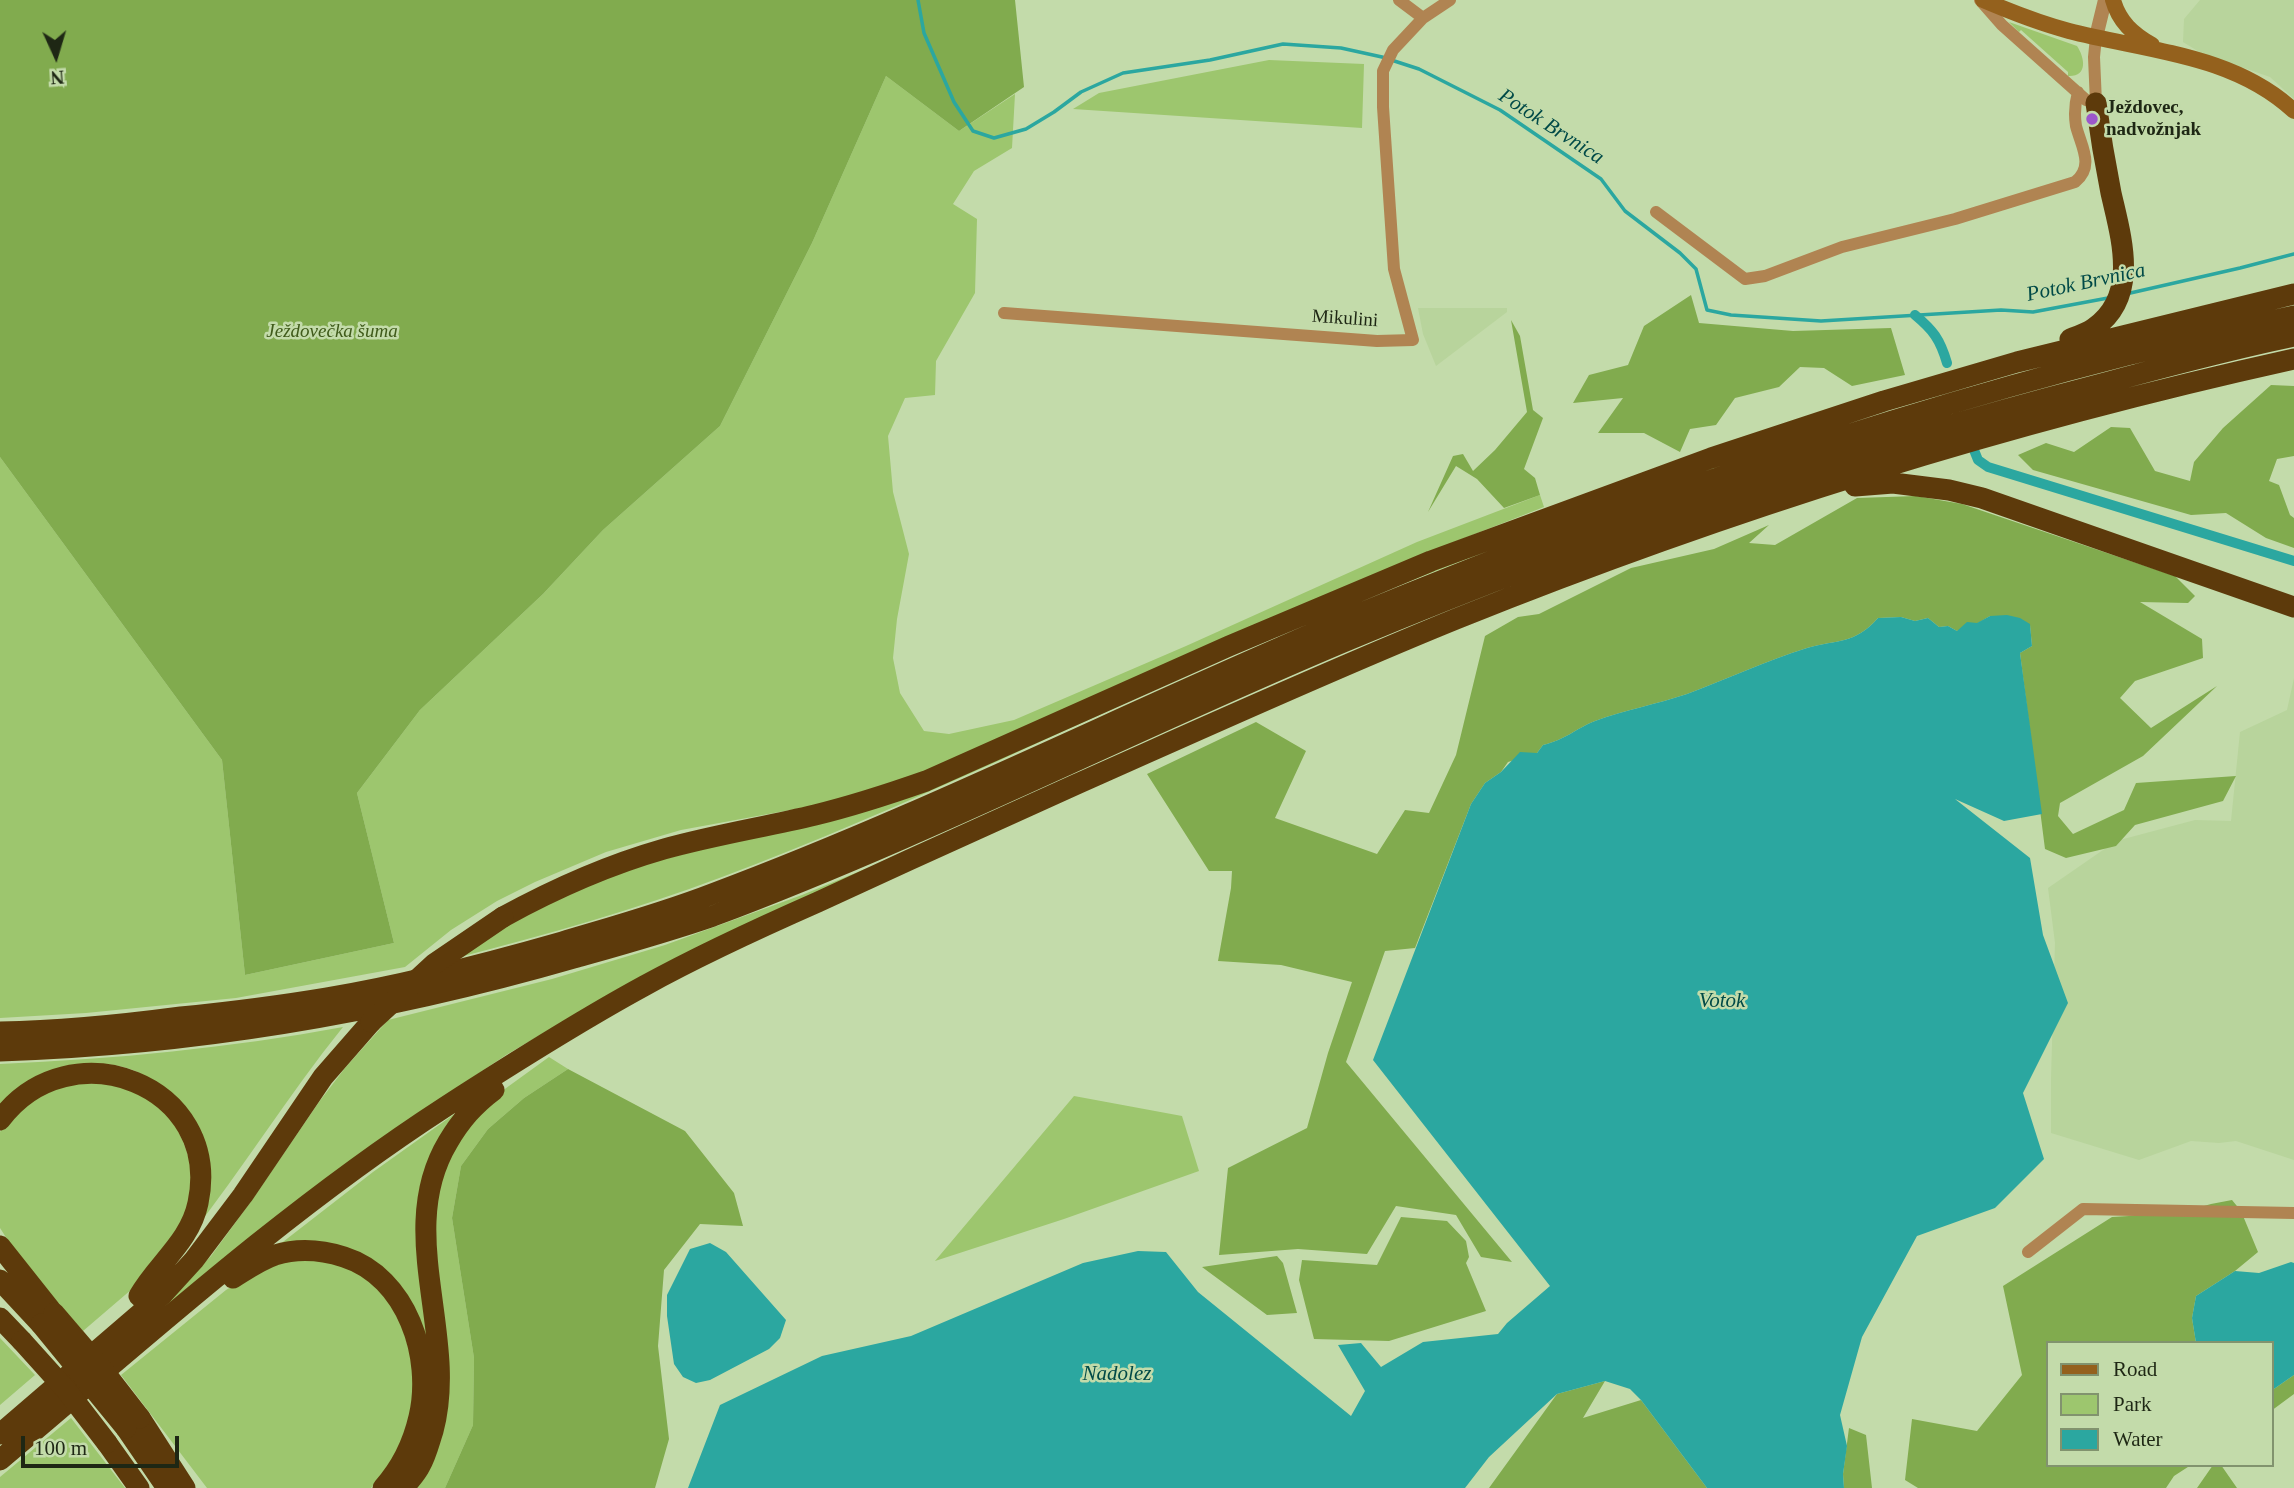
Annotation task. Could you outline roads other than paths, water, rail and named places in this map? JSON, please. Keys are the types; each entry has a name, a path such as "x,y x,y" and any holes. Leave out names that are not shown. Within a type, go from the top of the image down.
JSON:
{"highway":[{"path":"2017,362 2032,351 2096,328 2117,301 2124,280 2123,247 2102,148 2087,97"},
{"path":"0,1434 163,1294 194,1260 323,1077 370,1022 433,964 503,917 559,888 596,872 664,849 816,815 926,781 1230,646 1431,561 1711,458 1884,401 2017,362 2294,294"},
{"path":"0,1032 141,1022 328,998 477,964 601,930 705,897 815,855 1440,580 1720,477 1818,444 1999,390 2294,316"},
{"path":"0,1051 146,1042 268,1027 405,1002 535,970 694,922 814,876 936,824 1344,642 1450,598 1716,499 1850,455 2010,408 2232,349 2294,336"},
{"path":"0,1460 276,1229 367,1160 443,1108 573,1026 720,947 1248,707 1458,619 1616,559 1784,499 2011,430 2294,359"},
{"path":"1784,499 1855,486 1893,483 1960,493 1982,498 2294,607"},
{"path":"404,1488 420,1466 430,1442 439,1402 439,1367 424,1223 431,1179 442,1151 474,1105 509,1078 563,1043 573,1026"},
{"path":"0,1120 21,1098 50,1080 94,1072 135,1081 159,1094 174,1108 195,1147 200,1175 197,1211 180,1243 147,1282 139,1296"},
{"path":"0,1416 118,1317 202,1230 253,1164 271,1154"},
{"path":"0,1246 48,1315"},
{"path":"214,1280 230,1280 275,1255 312,1250 351,1259 369,1269 396,1295 406,1312 419,1349 422,1397 420,1415 407,1453 383,1488"},
{"path":"0,1265 102,1368 139,1427 185,1488"},
{"path":"0,1280 48,1315"},
{"path":"0,1318 66,1391 139,1488"},
{"path":"0,1327 22,1341"},
{"path":"139,1427 167,1488"},
{"path":"139,1427 192,1488"}],"main road":[{"path":"2113,0 2124,24 2146,41 2167,52"},
{"path":"1990,2 2050,26 2213,64 2256,82 2294,111"}],"street":[{"path":"1399,0 1423,18 1450,0"},
{"path":"1656,212 1745,279 1765,276 1842,247 1955,219 2075,182 2086,167 2075,114 2087,97 2105,0"},
{"path":"1990,2 2002,25 2087,97"},
{"name":"Mikulini","path":"1004,313 1377,341 1413,340 1394,269 1382,107 1383,71 1393,50 1423,18"},
{"path":"2028,1252 2083,1209 2294,1213"}],"water":[{"name":"Votok","path":"2007,615 2030,624 2032,646 2020,653 2042,814 2004,821 1955,799 2030,858 2043,935 2068,1003 2023,1093 2044,1159 1995,1208 1917,1236 1862,1337 1840,1415 1847,1446 1844,1488 1707,1488 1641,1400 1630,1389 1605,1381 1557,1394 1489,1457 1465,1488 688,1488 720,1405 822,1356 911,1336 1083,1263 1138,1251 1166,1252 1198,1292 1351,1416 1365,1391 1338,1345 1361,1343 1381,1367 1423,1342 1498,1334 1550,1286 1373,1060 1471,804 1485,783 1501,772 1520,752 1537,753 1543,745 1595,721 1687,694 1807,648 1845,640 1861,633 1878,618 1901,617 1915,621 1928,618 1939,627 1948,626 1957,631 1967,622 1977,623 1990,616"},
{"path":"710,1243 726,1252 786,1320 780,1338 769,1349 710,1380 696,1383 683,1377 674,1364 667,1316 667,1295 690,1249"},
{"path":"2294,1263 2294,1375 2273,1390 2273,1341 2196,1341 2192,1318 2196,1296 2235,1271 2259,1273"}],"waterway":[{"name":"Potok Brvnica","path":"918,0 924,33 954,102 973,131 994,138 1026,129 1081,92 1123,73 1210,60 1283,44 1341,48 1419,69 1500,110 1601,179 1625,211 1680,253 1696,269 1707,310 1731,315 1821,321 2001,310 2033,312 2108,298"},
{"name":"Potok Brvnica","path":"2126,294 2294,254"},
{"path":"1915,315 1935,336 1947,363"},
{"path":"1974,450 1978,460 1988,467 2294,561"}],"place":[{"name":"Ježdovec, nadvožnjak","path":"2092,119"}],"park label":[{"name":"Ježdovečka šuma","path":"332,332"}],"water label":[{"name":"Nadolez","path":"1117,1374"}]}
